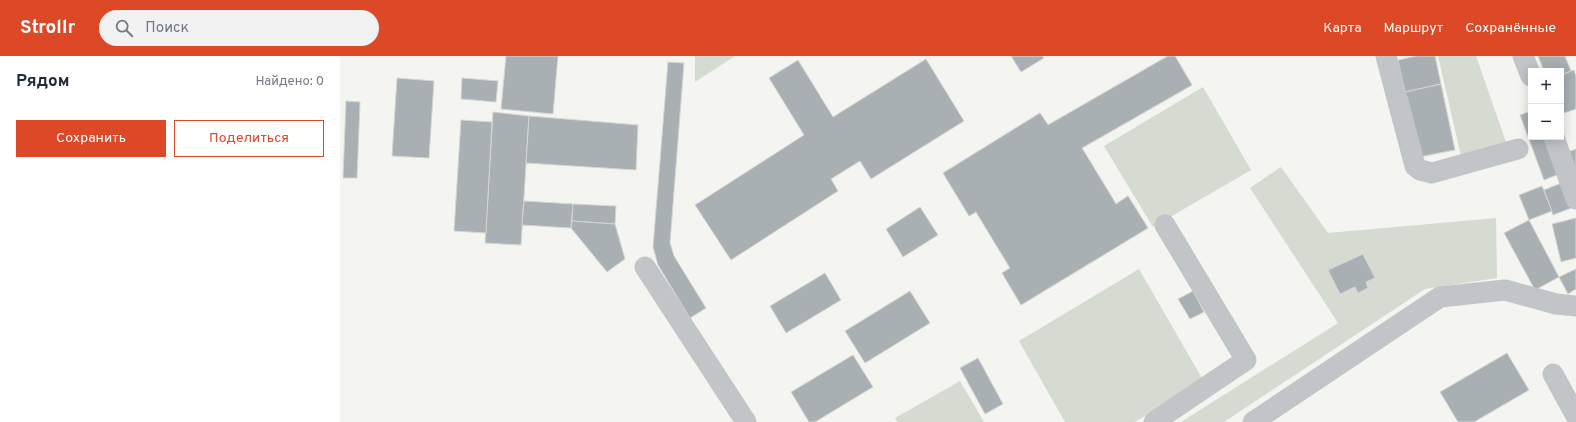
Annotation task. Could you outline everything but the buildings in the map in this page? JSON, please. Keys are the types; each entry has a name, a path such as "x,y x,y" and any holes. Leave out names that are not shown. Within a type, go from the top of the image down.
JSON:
{"street":[{"path":"1386,56 1415,166 1420,170 1432,173 1518,149"},
{"path":"1523,56 1528,68"},
{"path":"1555,140 1576,198"},
{"path":"1154,422 1246,360 1164,225"},
{"path":"645,267 746,422"},
{"path":"1253,422 1440,297 1506,290 1556,304 1576,306"},
{"path":"1553,374 1576,416"}],"shaded area":[{"path":"695,56 735,56 695,82"},
{"path":"1438,56 1476,56 1506,142 1461,156"},
{"path":"1203,87 1251,170 1153,227 1104,146"},
{"path":"1281,167 1328,233 1496,218 1497,278 1425,289 1224,422 1181,422 1338,323 1250,188"},
{"path":"1139,269 1203,380 1135,422 1065,422 1019,341"},
{"path":"960,381 984,422 897,422 895,418"}]}
